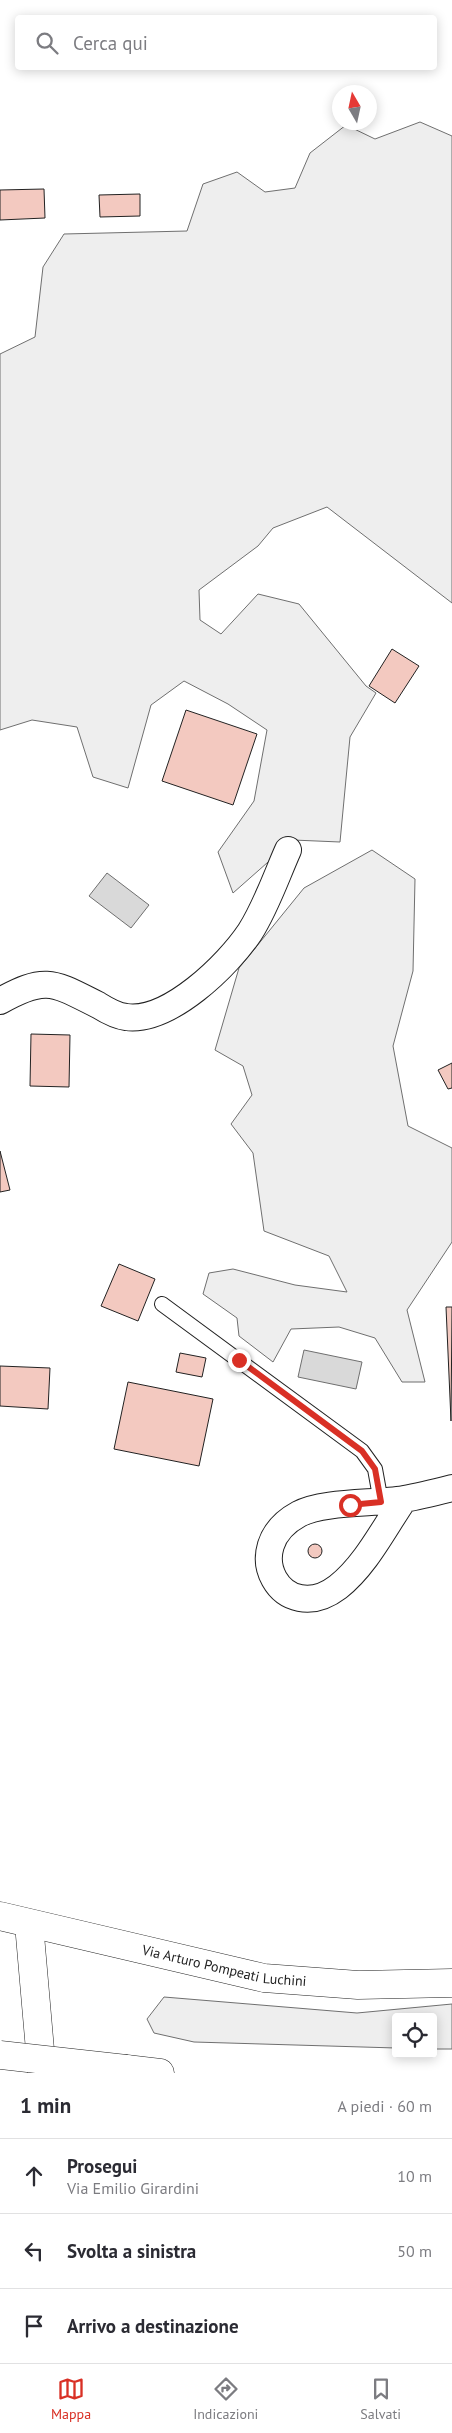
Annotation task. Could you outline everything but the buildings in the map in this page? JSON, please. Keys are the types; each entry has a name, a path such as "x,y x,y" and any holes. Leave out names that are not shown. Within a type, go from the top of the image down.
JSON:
{"main road":[{"name":"Via Arturo Pompeati Luchini","path":"0,1916 264,1978 358,1986 452,1983"},
{"path":"29,1924 42,2073"},
{"path":"0,2055 160,2073"}],"street":[{"path":"0,1001 30,986 48,984 62,988 125,1017 138,1018 163,1009 204,983 243,940 260,915 288,850"},
{"path":"392,1500 368,1553 338,1586 325,1594 307,1598 289,1594 279,1586 270,1570 268,1554 271,1543 287,1522 301,1513 319,1508 392,1500 452,1488"}],"lane":[{"path":"162,1304 362,1451 375,1469 392,1500"}],"shaded area":[{"path":"420,122 452,136 452,603 327,507 273,528 258,546 199,590 200,620 221,634 258,594 299,604 366,686 376,693 350,737 340,842 293,840 233,893 218,852 254,801 267,730 228,704 184,681 151,705 128,788 93,777 77,727 32,720 0,730 0,354 35,337 43,267 64,234 187,231 203,184 237,172 265,192 295,188 310,153 340,130 356,130 375,139"},
{"path":"372,850 415,879 413,971 393,1046 408,1126 452,1148 452,1242 407,1310 425,1382 402,1382 375,1338 339,1327 291,1329 273,1362 239,1336 237,1318 203,1294 209,1273 233,1269 295,1285 347,1292 329,1256 264,1231 253,1153 231,1124 252,1095 243,1066 215,1050 239,968 304,888"},
{"path":"107,873 149,905 131,928 89,896"},
{"path":"304,1350 362,1362 356,1389 298,1377"},
{"path":"164,1997 357,2013 452,2004 452,2049 437,2049 437,2013 392,2013 392,2048 194,2042 154,2033 147,2019"}],"route":[{"path":"239,1360 362,1451 375,1469 381,1502 350,1505"}]}
